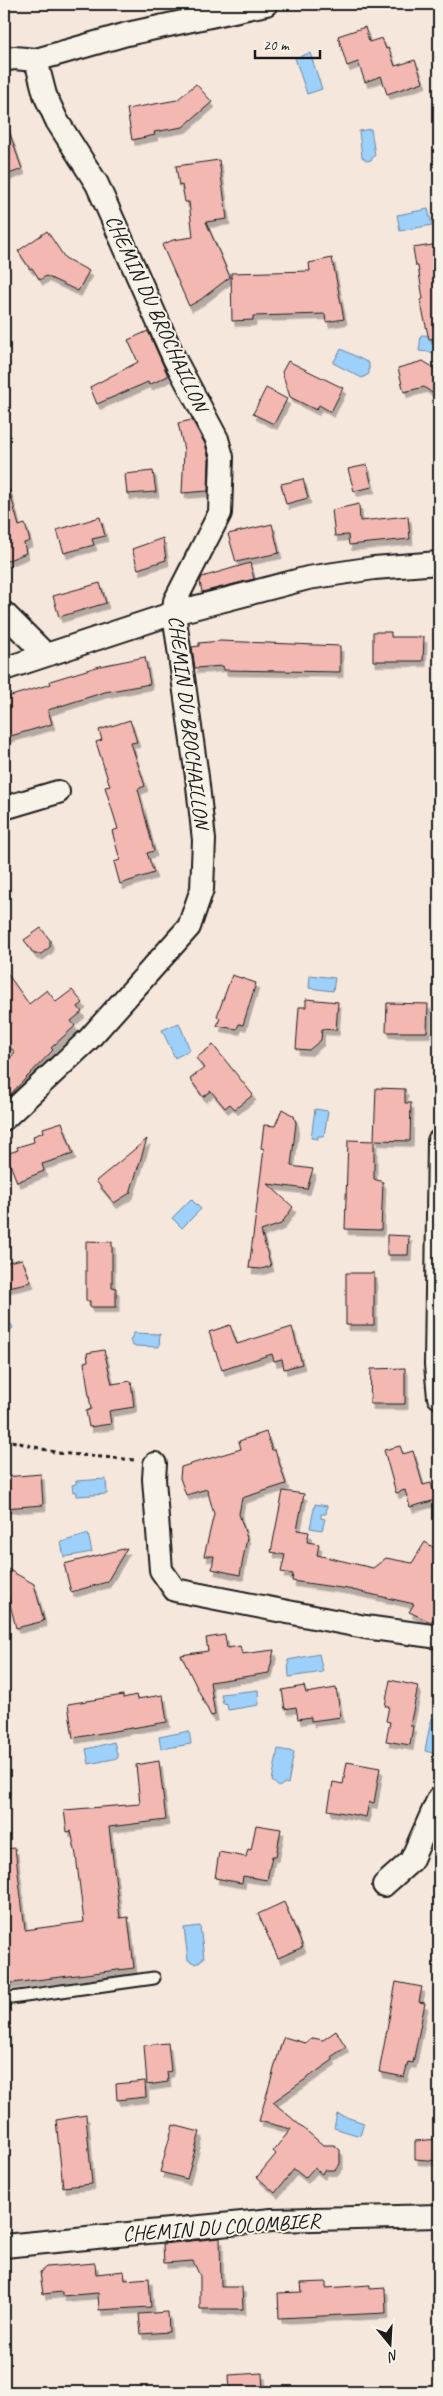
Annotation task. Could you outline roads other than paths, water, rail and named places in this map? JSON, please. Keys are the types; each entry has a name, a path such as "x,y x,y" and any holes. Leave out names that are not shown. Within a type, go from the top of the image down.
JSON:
{"street":[{"path":"4,60 14,58 36,60 127,34 266,4"},
{"name":"CHEMIN DU BROCHAILLON","path":"4,1119 89,1039 189,927 202,889 204,840 174,613 175,601 220,513 222,457 217,439 174,358 97,184 57,121 45,96 36,60"},
{"path":"4,669 174,613 308,578 374,568 439,563"},
{"path":"4,613 46,654"},
{"path":"4,808 58,792"},
{"path":"439,1141 436,1296 436,1365 439,1397"},
{"path":"155,1464 154,1479 161,1570 175,1590 365,1627 439,1637"},
{"path":"384,1885 411,1861 439,1798"},
{"name":"CHEMIN DU COLOMBIER","path":"4,2246 272,2220 439,2216"}],"lane":[{"path":"4,1999 154,1978"}],"water":[{"path":"310,53 322,89 307,94 295,58"},
{"path":"371,129 375,155 371,160 367,161 362,157 359,131"},
{"path":"428,209 432,225 400,231 397,215"},
{"path":"421,335 439,336 439,353 419,351"},
{"path":"341,349 369,363 369,374 362,378 333,363"},
{"path":"310,975 335,978 333,991 309,988"},
{"path":"179,1023 190,1050 175,1058 162,1030"},
{"path":"315,1109 328,1111 324,1136 318,1136 318,1139 311,1138"},
{"path":"191,1199 201,1209 182,1228 172,1218"},
{"path":"4,1324 11,1324 13,1328 10,1330 8,1341 10,1357 4,1362"},
{"path":"134,1333 160,1334 159,1347 133,1346 130,1341"},
{"path":"106,1479 107,1494 77,1496 77,1492 73,1492 72,1485 76,1484 76,1481"},
{"path":"315,1504 327,1506 326,1514 321,1514 321,1518 325,1519 322,1530 310,1528"},
{"path":"88,1534 92,1552 64,1557 61,1542"},
{"path":"319,1654 323,1672 289,1677 288,1660"},
{"path":"258,1690 259,1705 228,1710 227,1704 223,1703 221,1694"},
{"path":"431,1719 439,1721 437,1754 425,1751"},
{"path":"189,1731 191,1744 161,1749 159,1737"},
{"path":"114,1742 118,1758 89,1764 86,1749"},
{"path":"278,1749 294,1752 288,1784 285,1783 279,1787 272,1781"},
{"path":"200,1926 204,1958 196,1964 188,1960 184,1928"},
{"path":"337,2114 364,2123 360,2136 334,2128"}]}
